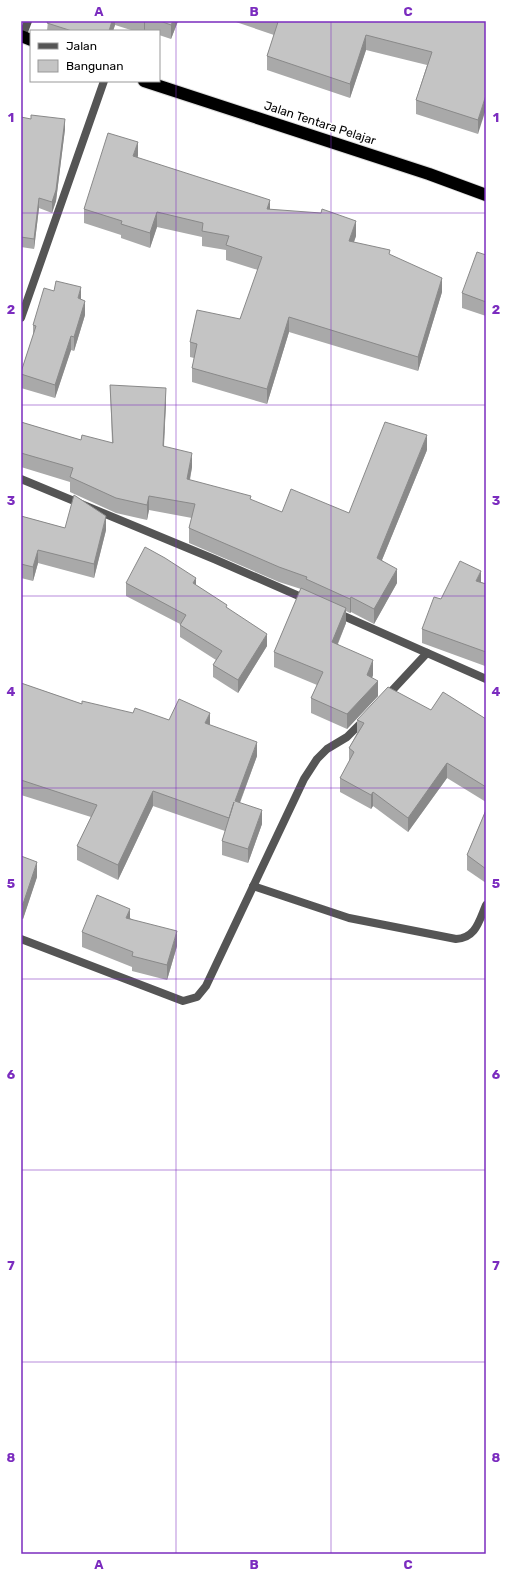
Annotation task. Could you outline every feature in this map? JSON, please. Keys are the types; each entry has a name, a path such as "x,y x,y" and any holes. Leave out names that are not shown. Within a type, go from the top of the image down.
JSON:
{"highway":[{"name":"Jalan Tentara Pelajar","path":"147,82 429,174 486,196"}],"street":[{"path":"25,38 28,21"},
{"path":"21,318 104,82"},
{"path":"21,479 214,559 314,603"},
{"path":"328,609 486,679"},
{"path":"379,704 427,653"},
{"path":"21,939 183,1001 197,997 206,986 304,779 317,759 327,749 348,737 369,715"},
{"path":"253,886 349,918 456,939 465,938 473,932 486,905"}],"building":[{"path":"48,21 112,21 109,30 69,30 47,23"},
{"path":"160,21 173,21 171,25"},
{"path":"274,21 486,21 486,95 478,120 416,100 432,52 366,35 350,84 267,56 278,22"},
{"path":"31,115 65,119 56,190 52,202 39,198 34,239 21,237 21,117 31,119"},
{"path":"108,133 138,142 133,156 270,200 267,209 321,213 322,209 356,221 349,241 390,250 389,254 442,278 418,357 289,317 267,389 192,368 197,344 190,342 197,310 240,319 262,257 226,245 229,236 202,231 203,223 157,212 150,233 121,224 122,221 84,209"},
{"path":"477,252 486,255 486,302 462,293"},
{"path":"56,281 81,287 78,298 85,301 74,337 71,336 55,385 21,374 21,372 36,326 33,325 44,288 54,291"},
{"path":"110,385 166,388 163,446 192,453 187,479 251,496 250,499 282,512 291,489 349,513 385,422 427,435 377,558 397,569 374,609 351,597 350,599 306,579 307,577 279,567 189,528 195,504 149,496 147,505 116,498 70,477 73,468 21,453 21,422 81,440 82,435 113,443"},
{"path":"74,495 106,516 94,564 38,550 33,567 21,564 21,516 65,528"},
{"path":"145,547 196,578 193,583 267,634 238,680 213,665 222,651 180,625 186,615 126,583"},
{"path":"460,561 481,571 476,581 486,584 486,652 422,629 434,597 441,599"},
{"path":"301,588 346,608 332,642 373,660 367,675 378,681 347,714 311,698 323,672 274,652"},
{"path":"21,683 82,704 82,701 133,713 135,708 169,720 179,699 210,713 205,723 257,742 235,801 262,810 248,849 222,841 234,802 229,818 153,791 118,865 77,846 97,805 21,780"},
{"path":"388,687 431,710 443,692 486,719 486,787 447,763 408,818 373,792 371,795 340,778 354,752 349,748 364,723 357,720"},
{"path":"486,810 486,869 467,855"},
{"path":"21,856 37,862 23,904 21,904"},
{"path":"97,895 130,909 126,918 177,931 167,965 132,956 133,952 82,932"}]}
